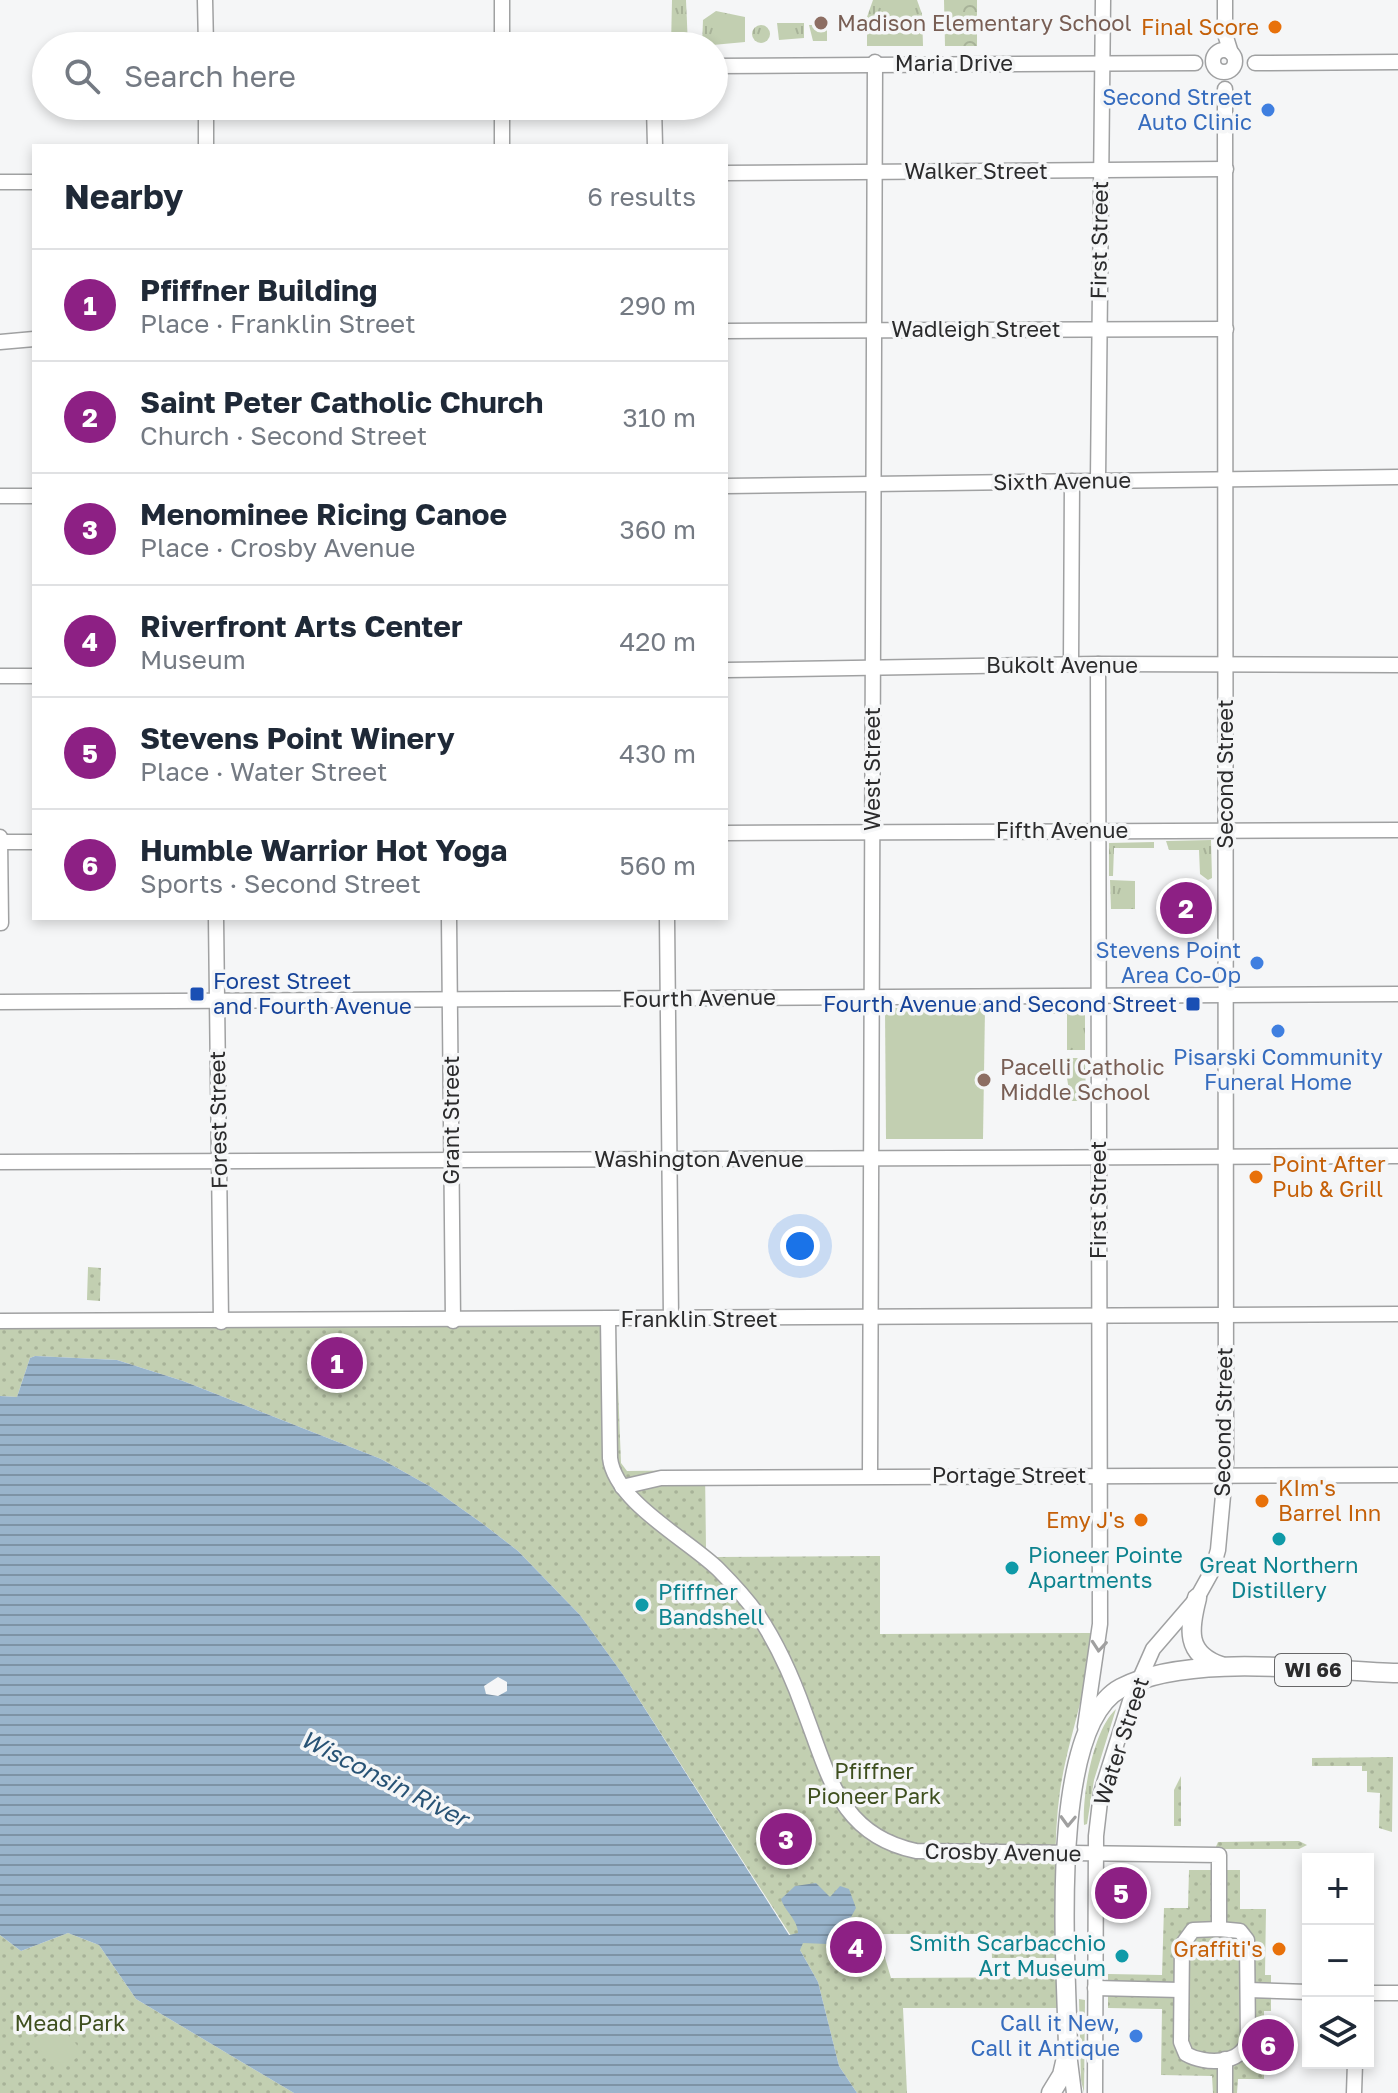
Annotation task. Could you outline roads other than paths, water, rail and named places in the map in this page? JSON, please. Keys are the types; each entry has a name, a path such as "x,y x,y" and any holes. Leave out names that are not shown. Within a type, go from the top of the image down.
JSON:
{"main road":[{"path":"1197,1598 1190,1630 1192,1644 1206,1660 1227,1668"},
{"name":"WI 66","path":"1083,1736 1106,1699 1138,1681 1182,1670 1227,1668 1398,1673"},
{"name":"Water Street","path":"1068,2049 1069,1806 1083,1736"},
{"name":"WI 66","path":"1051,2093 1062,2075 1068,2049"}],"street":[{"path":"205,0 206,32"},
{"path":"502,0 502,32"},
{"name":"First Street","path":"1098,480 1097,328 1103,0"},
{"path":"1225,0 1224,61 1398,62"},
{"name":"Maria Drive","path":"728,66 1224,61"},
{"name":"Second Street","path":"1197,1598 1212,1571 1218,1550 1226,1463 1223,1315 1226,831 1224,61"},
{"name":"West Street","path":"870,1476 875,330 872,171 875,62"},
{"path":"206,120 206,144"},
{"path":"502,120 502,144"},
{"path":"654,120 655,144"},
{"name":"Walker Street","path":"728,173 1226,169"},
{"path":"0,182 32,182"},
{"name":"Wadleigh Street","path":"728,331 1226,329"},
{"path":"0,342 32,339"},
{"name":"Sixth Avenue","path":"728,486 1398,477"},
{"path":"1071,664 1072,481"},
{"path":"0,496 32,496"},
{"name":"Bukolt Avenue","path":"728,670 1071,664 1398,665"},
{"name":"First Street","path":"1083,1736 1100,1639 1096,994 1098,664"},
{"path":"0,676 32,676"},
{"name":"Fifth Avenue","path":"728,833 1398,830"},
{"path":"1,923 0,839 32,842"},
{"name":"Forest Street","path":"216,920 221,1322"},
{"name":"Grant Street","path":"449,920 453,1321"},
{"path":"667,920 671,1318"},
{"name":"Fourth Avenue","path":"0,1002 1398,994"},
{"name":"Washington Avenue","path":"0,1162 1398,1156"},
{"name":"Franklin Street","path":"0,1321 1398,1314"},
{"path":"608,1319 610,1458 615,1478 622,1487"},
{"name":"Portage Street","path":"622,1487 661,1478 1398,1475"},
{"name":"Crosby Avenue","path":"622,1487 718,1568 758,1616 792,1679 838,1797 867,1831 888,1843 916,1851 1219,1855 1219,1929"},
{"name":"Water Street","path":"1095,2093 1096,1854 1101,1793 1138,1681 1160,1639 1197,1598"},
{"path":"1200,1928 1219,1929 1240,1931 1247,1940 1247,2047 1235,2059 1191,2057 1183,2049 1182,1945 1187,1933 1200,1928"},
{"path":"1095,1988 1181,1990"},
{"path":"1248,1990 1302,1992"},
{"path":"1374,1993 1398,1991"},
{"name":"Water Street","path":"1068,2049 1074,2093"},
{"path":"1225,2059 1225,2093"},
{"path":"1354,2093 1355,2069"}],"water":[{"name":"Wisconsin River","path":"30,1358 117,1360 183,1381 381,1459 431,1487 518,1551 580,1615 624,1676 789,1935 798,1933 797,1928 781,1899 795,1886 816,1883 830,1897 840,1886 849,1889 856,1908 850,1919 853,1932 827,1944 803,1943 800,1950 818,1982 839,2066 857,2093 294,2093 136,1999 99,1945 68,1933 21,1951 0,1935 0,1396 17,1397","holes":["498,1677 507,1682 507,1691 498,1696 486,1694 484,1686"]}],"place":[{"name":"Madison Elementary School","path":"821,23"},
{"name":"Final Score","path":"1275,27"},
{"name":"Second Street Auto Clinic","path":"1268,110"},
{"name":"Saint Peter Catholic Church","path":"1186,908"},
{"name":"Stevens Point Area Co-Op","path":"1257,963"},
{"name":"Forest Street and Fourth Avenue","path":"197,994"},
{"name":"Fourth Avenue and Second Street","path":"1193,1004"},
{"name":"Pisarski Community Funeral Home","path":"1278,1031"},
{"name":"Pacelli Catholic Middle School","path":"984,1080"},
{"name":"Point After Pub & Grill","path":"1256,1177"},
{"name":"Pfiffner Building","path":"337,1363"},
{"name":"KIm's Barrel Inn","path":"1262,1501"},
{"name":"Emy J's","path":"1141,1520"},
{"name":"Great Northern Distillery","path":"1279,1539"},
{"name":"Pioneer Pointe Apartments","path":"1012,1568"},
{"name":"Pfiffner Bandshell","path":"642,1605"},
{"name":"Menominee Ricing Canoe","path":"786,1839"},
{"name":"Stevens Point Winery","path":"1121,1893"},
{"name":"Riverfront Arts Center","path":"856,1947"},
{"name":"Graffiti's","path":"1279,1949"},
{"name":"Smith Scarbacchio Art Museum","path":"1122,1956"},
{"name":"Call it New, Call it Antique","path":"1136,2036"},
{"name":"Humble Warrior Hot Yoga","path":"1268,2045"}],"park label":[{"name":"Pfiffner Pioneer Park","path":"874,1784"},
{"name":"Mead Park","path":"70,2023"}]}
